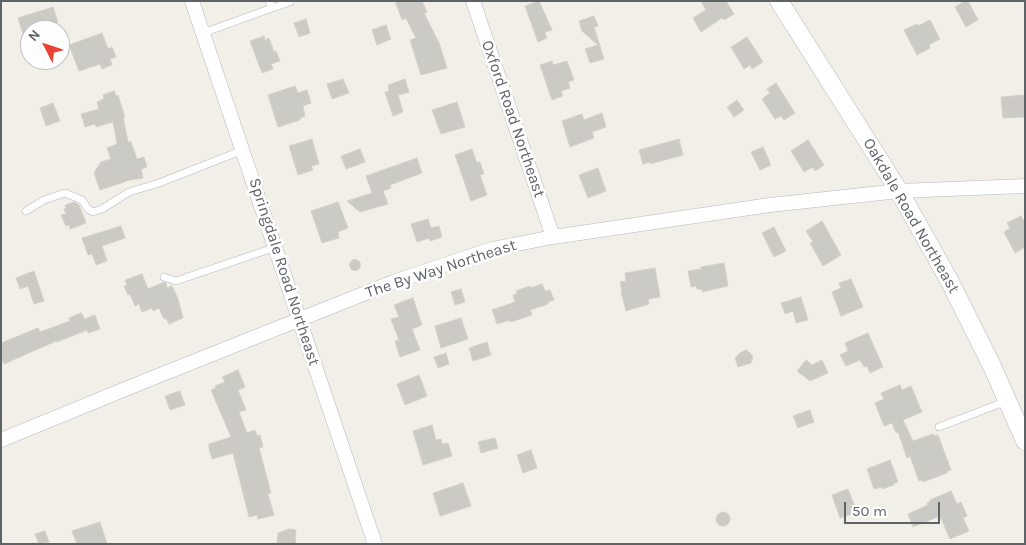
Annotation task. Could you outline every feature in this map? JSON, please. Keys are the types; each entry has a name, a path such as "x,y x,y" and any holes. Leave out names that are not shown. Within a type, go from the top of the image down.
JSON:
{"street":[{"name":"Springdale Road Northeast","path":"192,1 375,544"},
{"name":"Oxford Road Northeast","path":"473,1 553,237"},
{"name":"Oakdale Road Northeast","path":"780,1 899,190 970,319 1025,441"},
{"name":"The By Way Northeast","path":"1,440 396,281 492,249 553,237 726,211 899,190 1025,186"}],"lane":[{"path":"203,33 271,4 290,2"},
{"path":"26,211 44,200 66,194 82,200 88,209 93,212 102,209 129,192 159,183 243,150"},
{"path":"164,277 176,281 276,247"},
{"path":"939,427 1008,401"}],"building":[{"path":"395,1 422,1 427,12 424,13 439,43 447,68 421,75 410,40 416,38 406,18 402,20"},
{"path":"539,1 552,30 545,32 547,38 538,42 525,6"},
{"path":"701,1 726,1 734,14 724,20 722,18 701,32 693,18 706,10"},
{"path":"968,1 978,20 966,27 955,7"},
{"path":"53,7 57,20 20,20 20,24 18,18"},
{"path":"594,16 598,26 594,27 604,59 590,63 585,49 598,45 582,31 579,21"},
{"path":"306,19 310,33 299,37 294,23"},
{"path":"930,20 940,39 929,45 930,48 917,55 904,30"},
{"path":"386,25 391,39 377,45 372,30"},
{"path":"102,33 108,49 112,47 116,57 110,59 112,65 102,69 100,64 79,71 70,45"},
{"path":"264,36 265,40 269,38 274,52 276,51 280,61 271,64 273,69 262,73 250,41"},
{"path":"747,37 763,62 752,69 750,65 744,69 731,47"},
{"path":"552,61 553,65 567,61 574,80 568,82 570,88 561,91 563,96 552,100 540,65"},
{"path":"343,79 349,93 332,99 327,84"},
{"path":"405,79 409,92 398,95 403,112 393,116 385,92 389,91 388,85"},
{"path":"776,83 795,113 784,120 781,116 775,119 762,99 770,93 767,89"},
{"path":"295,86 298,93 307,90 311,103 303,106 305,116 300,118 300,120 278,127 268,95"},
{"path":"114,91 116,96 118,95 125,117 123,117 128,142 131,142 137,159 144,157 147,167 141,169 143,178 130,180 100,190 94,173 101,162 111,159 107,148 117,144 113,122 96,127 95,124 85,127 81,114 99,109 97,102 104,99 103,95"},
{"path":"1025,95 1025,117 1003,118 1001,97"},
{"path":"737,100 744,110 734,117 727,107"},
{"path":"457,102 465,127 441,134 432,110"},
{"path":"53,103 60,121 46,126 40,108"},
{"path":"602,113 606,127 592,132 594,138 570,147 562,121 582,114 584,120"},
{"path":"312,139 319,164 311,166 313,170 298,175 289,146"},
{"path":"679,139 683,155 650,164 650,162 643,164 639,150"},
{"path":"808,140 824,165 815,171 813,167 804,172 791,151"},
{"path":"763,147 771,165 760,170 751,152"},
{"path":"360,149 365,162 346,169 341,156"},
{"path":"472,149 477,163 480,162 484,174 480,175 487,195 471,201 455,155"},
{"path":"417,158 422,173 390,185 391,188 383,191 388,204 360,212 347,201 372,193 366,176"},
{"path":"598,168 606,191 588,198 579,175"},
{"path":"74,202 79,205 86,223 70,229 69,225 66,226 61,215 66,214 65,205"},
{"path":"338,202 348,228 338,232 339,238 322,243 311,211"},
{"path":"1021,216 1025,223 1025,247 1015,253 1004,232 1010,228 1007,223"},
{"path":"428,219 431,228 439,226 442,237 430,241 429,238 417,242 411,224"},
{"path":"822,221 841,255 823,266 810,243 813,242 806,231"},
{"path":"121,226 125,238 102,246 107,261 96,265 92,254 88,255 82,238"},
{"path":"774,227 786,251 774,257 762,233"},
{"path":"353,260 357,260 360,265 359,269 353,270 350,267 350,263"},
{"path":"724,263 728,286 702,292 702,289 697,289 696,286 691,287 688,271"},
{"path":"655,268 660,297 648,299 649,304 626,311 620,282 626,281 625,273"},
{"path":"34,271 44,301 34,304 28,286 20,289 16,278"},
{"path":"142,274 148,289 164,282 167,288 172,286 183,318 169,324 166,318 164,319 159,308 153,311 152,308 142,312 139,304 135,306 124,286 127,285 125,280"},
{"path":"851,279 863,307 841,316 832,292 841,288 839,283"},
{"path":"542,284 545,291 550,290 554,300 530,310 532,315 511,322 510,320 497,324 492,310 515,302 513,295 517,294 516,291"},
{"path":"461,289 465,302 455,305 451,292"},
{"path":"801,297 808,320 796,323 793,311 785,314 781,303"},
{"path":"413,298 422,325 412,329 420,350 400,357 395,341 399,340 391,319 399,317 394,305"},
{"path":"81,313 85,319 95,315 100,329 88,333 87,330 56,341 4,364 1,358 1,343 38,328 40,332 70,321 69,318"},
{"path":"461,318 468,339 441,348 435,326"},
{"path":"868,333 883,367 870,373 867,366 864,367 860,360 846,366 840,355 848,351 845,343"},
{"path":"487,342 491,355 473,361 469,348"},
{"path":"746,350 753,357 751,363 738,367 735,358"},
{"path":"446,353 449,364 438,368 434,357"},
{"path":"806,360 812,365 822,360 828,373 810,381 797,371"},
{"path":"238,370 245,387 238,390 246,410 239,412 247,433 255,430 257,436 260,435 263,447 259,448 271,493 268,494 274,515 258,519 257,515 249,517 233,453 212,459 209,448 209,444 231,437 211,390 225,382 222,377"},
{"path":"419,375 427,396 405,405 397,384"},
{"path":"900,385 902,390 911,386 922,412 903,420 913,441 933,434 934,436 938,435 951,470 947,471 947,473 923,482 922,480 919,481 910,456 907,458 898,432 896,433 892,423 884,426 875,403 884,399 881,393"},
{"path":"180,391 185,405 170,410 165,396"},
{"path":"810,410 814,422 798,428 793,416"},
{"path":"432,425 436,440 441,439 442,444 448,443 452,456 423,465 413,431"},
{"path":"495,438 498,448 481,453 478,442"},
{"path":"531,450 537,468 523,473 517,455"},
{"path":"890,460 898,482 882,489 882,487 874,489 867,469"},
{"path":"463,483 471,506 440,516 433,493"},
{"path":"848,489 857,512 840,518 832,495"},
{"path":"951,491 957,504 961,502 967,516 963,518 969,531 950,539 940,516 913,527 908,514 928,505 927,503 930,500"},
{"path":"723,512 728,514 730,519 728,524 723,526 718,524 716,519 718,514"},
{"path":"100,522 107,544 77,544 72,531"},
{"path":"289,529 296,530 296,544 277,544 278,533"},
{"path":"45,531 49,542 39,544 35,534"}]}
